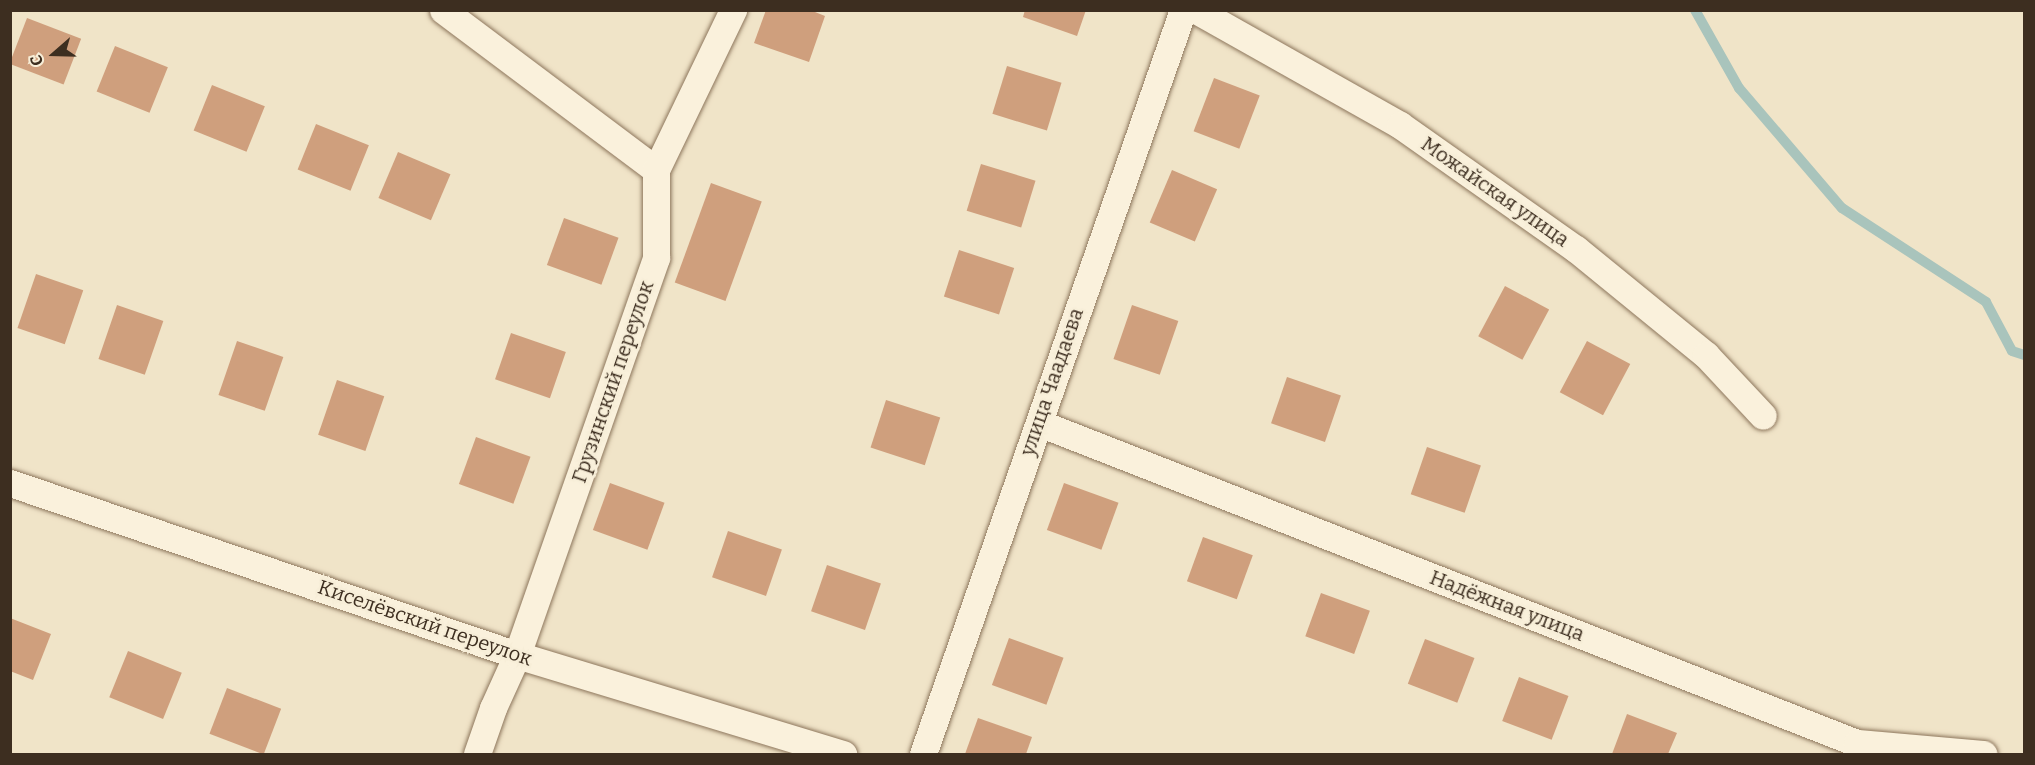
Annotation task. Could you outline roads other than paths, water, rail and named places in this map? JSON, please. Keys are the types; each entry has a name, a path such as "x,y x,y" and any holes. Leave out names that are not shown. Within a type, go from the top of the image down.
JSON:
{"street":[{"path":"443,10 656,170"},
{"name":"Грузинский переулок","path":"477,754 494,708 518,655 656,258 656,170 733,10"},
{"name":"улица Чаадаева","path":"922,754 1183,10"},
{"name":"Можайская улица","path":"1196,10 1400,125 1576,249 1706,355 1763,416"},
{"name":"Надёжная улица","path":"1039,423 1857,743 1984,754"},
{"name":"Киселёвский переулок","path":"10,483 518,655 843,754"}],"waterway":[{"path":"1695,10 1739,88 1842,208 1986,302 2012,351 2024,355"}]}
